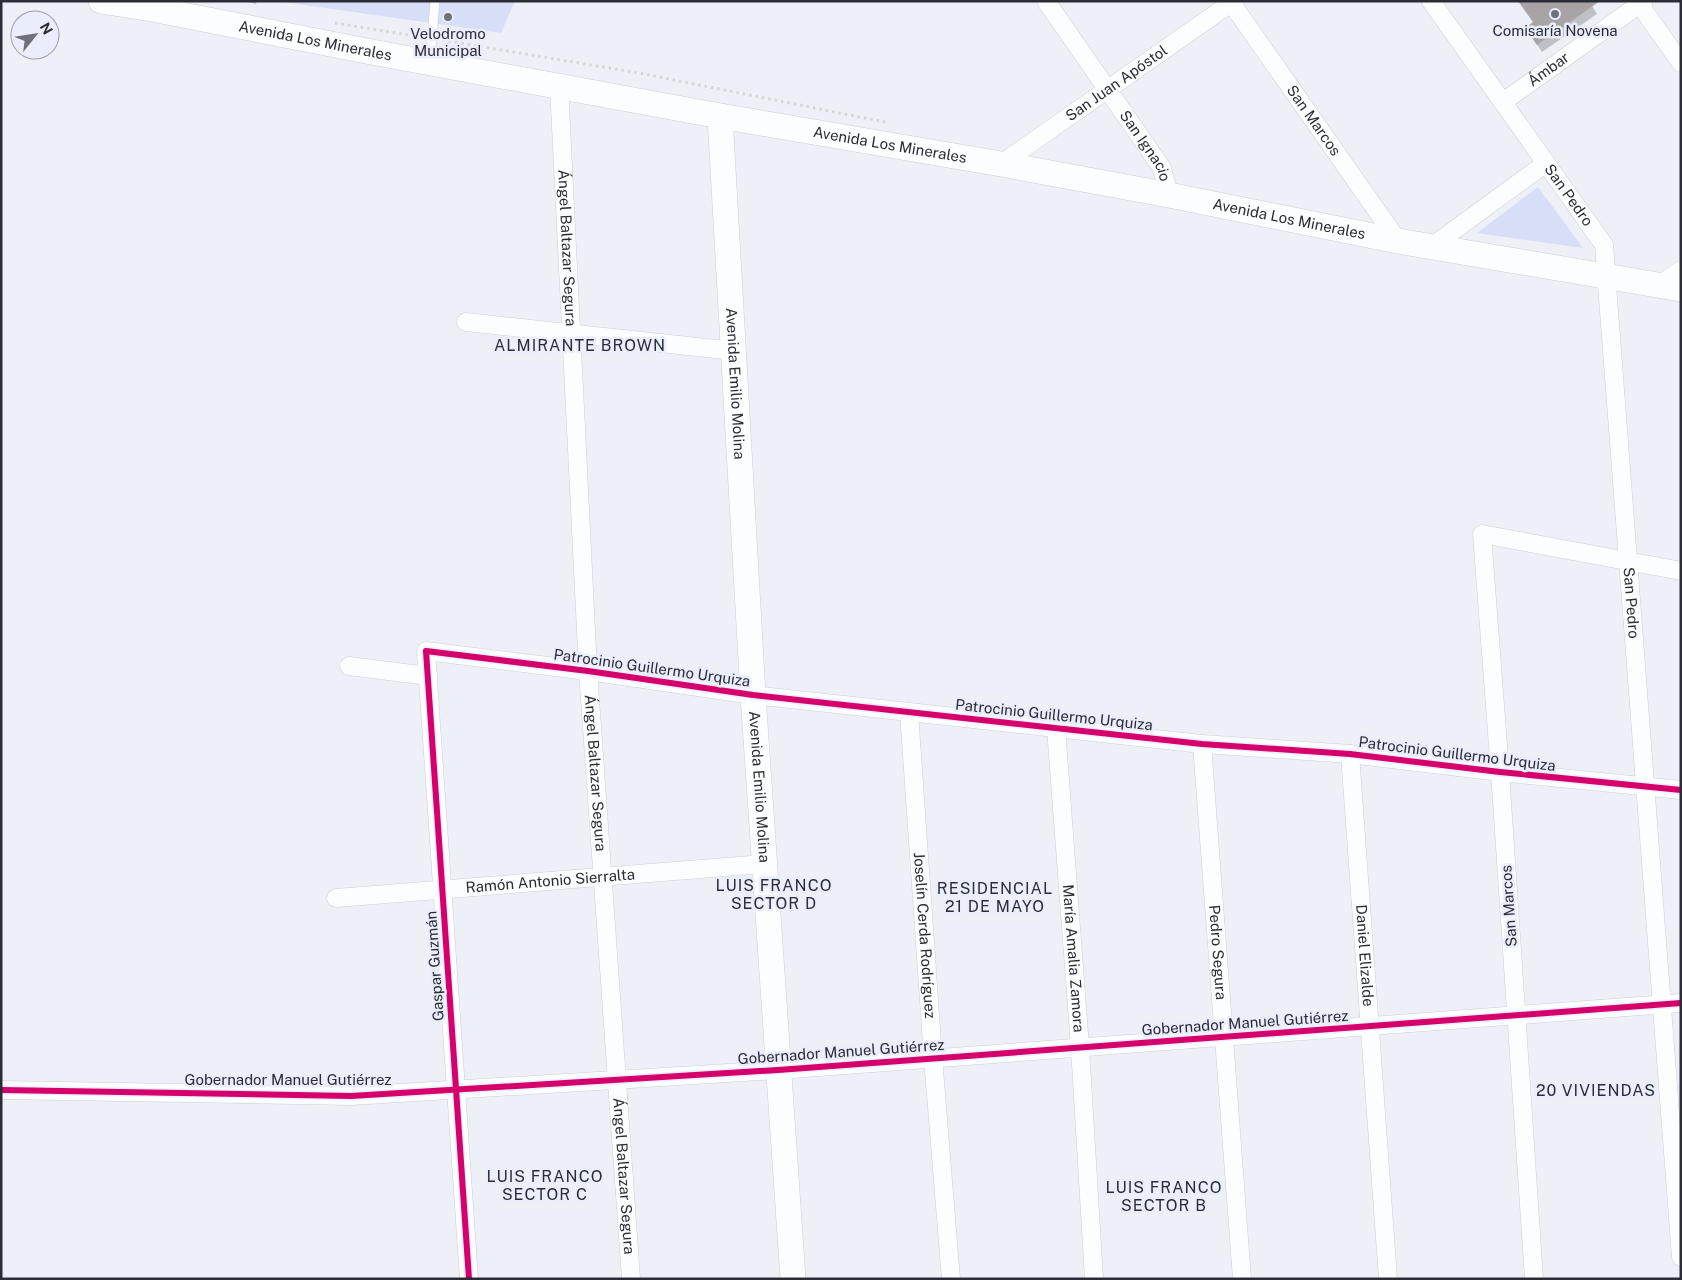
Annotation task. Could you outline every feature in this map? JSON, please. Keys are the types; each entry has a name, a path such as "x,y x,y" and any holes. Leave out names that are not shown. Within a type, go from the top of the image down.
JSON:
{"main road":[{"name":"Avenida Los Minerales","path":"101,1 431,50 559,86 720,116 1000,164 1398,242 1670,287"},
{"name":"Avenida Emilio Molina","path":"720,116 753,696 794,1279"}],"street":[{"name":"San Ignacio","path":"1046,1 1162,168 1169,196"},
{"name":"San Pedro","path":"1431,1 1604,245 1681,1257"},
{"name":"San Juan Apóstol","path":"1000,164 1232,2"},
{"name":"San Marcos","path":"1232,2 1398,242"},
{"name":"Ámbar","path":"1503,102 1640,2"},
{"path":"1640,2 1681,63"},
{"name":"Ángel Baltazar Segura","path":"559,86 588,671 631,1279"},
{"path":"1431,247 1546,163"},
{"path":"1670,287 1681,270"},
{"path":"466,322 734,351"},
{"name":"San Marcos","path":"1534,1279 1482,534 1628,561"},
{"path":"1628,561 1681,571"},
{"name":"Patrocinio Guillermo Urquiza","path":"426,651 588,671 753,696 1202,744 1350,754 1500,772 1681,790"},
{"name":"Gaspar Guzmán","path":"426,651 469,1279"},
{"path":"349,666 428,676"},
{"name":"Joselín Cerda Rodríguez","path":"909,712 933,1058 951,1279"},
{"name":"María Amalia Zamora","path":"1056,728 1080,1047 1094,1279"},
{"name":"Pedro Segura","path":"1202,744 1242,1279"},
{"name":"Daniel Elizalde","path":"1350,754 1388,1279"},
{"name":"Ramón Antonio Sierralta","path":"336,898 764,864"},
{"name":"Gobernador Manuel Gutiérrez","path":"1,1090 351,1096 778,1070 1681,1003"}],"lane":[{"path":"431,50 435,1"}],"path":[{"path":"334,22 431,50 639,73 890,123"}],"shaded area":[{"name":"Velodromo Municipal","path":"276,1 515,1 501,33"},
{"path":"1538,187 1583,248 1477,233"}],"building":[{"path":"1518,1 1600,1 1537,45 1525,28 1533,22"}],"cycle path":[{"path":"469,1279 426,651 588,671 753,695 1202,744 1350,754 1500,772 1681,790"},
{"path":"1,1090 351,1096 778,1070 1681,1003"}],"place":[{"name":"Comisaría Novena","path":"1555,14"},
{"name":"Velodromo Municipal","path":"448,17"}],"district":[{"name":"ALMIRANTE BROWN","path":"580,345"},
{"name":"LUIS FRANCO SECTOR D","path":"774,894"},
{"name":"RESIDENCIAL 21 DE MAYO","path":"995,897"},
{"name":"20 VIVIENDAS","path":"1596,1090"},
{"name":"LUIS FRANCO SECTOR C","path":"545,1185"},
{"name":"LUIS FRANCO SECTOR B","path":"1164,1196"}]}
